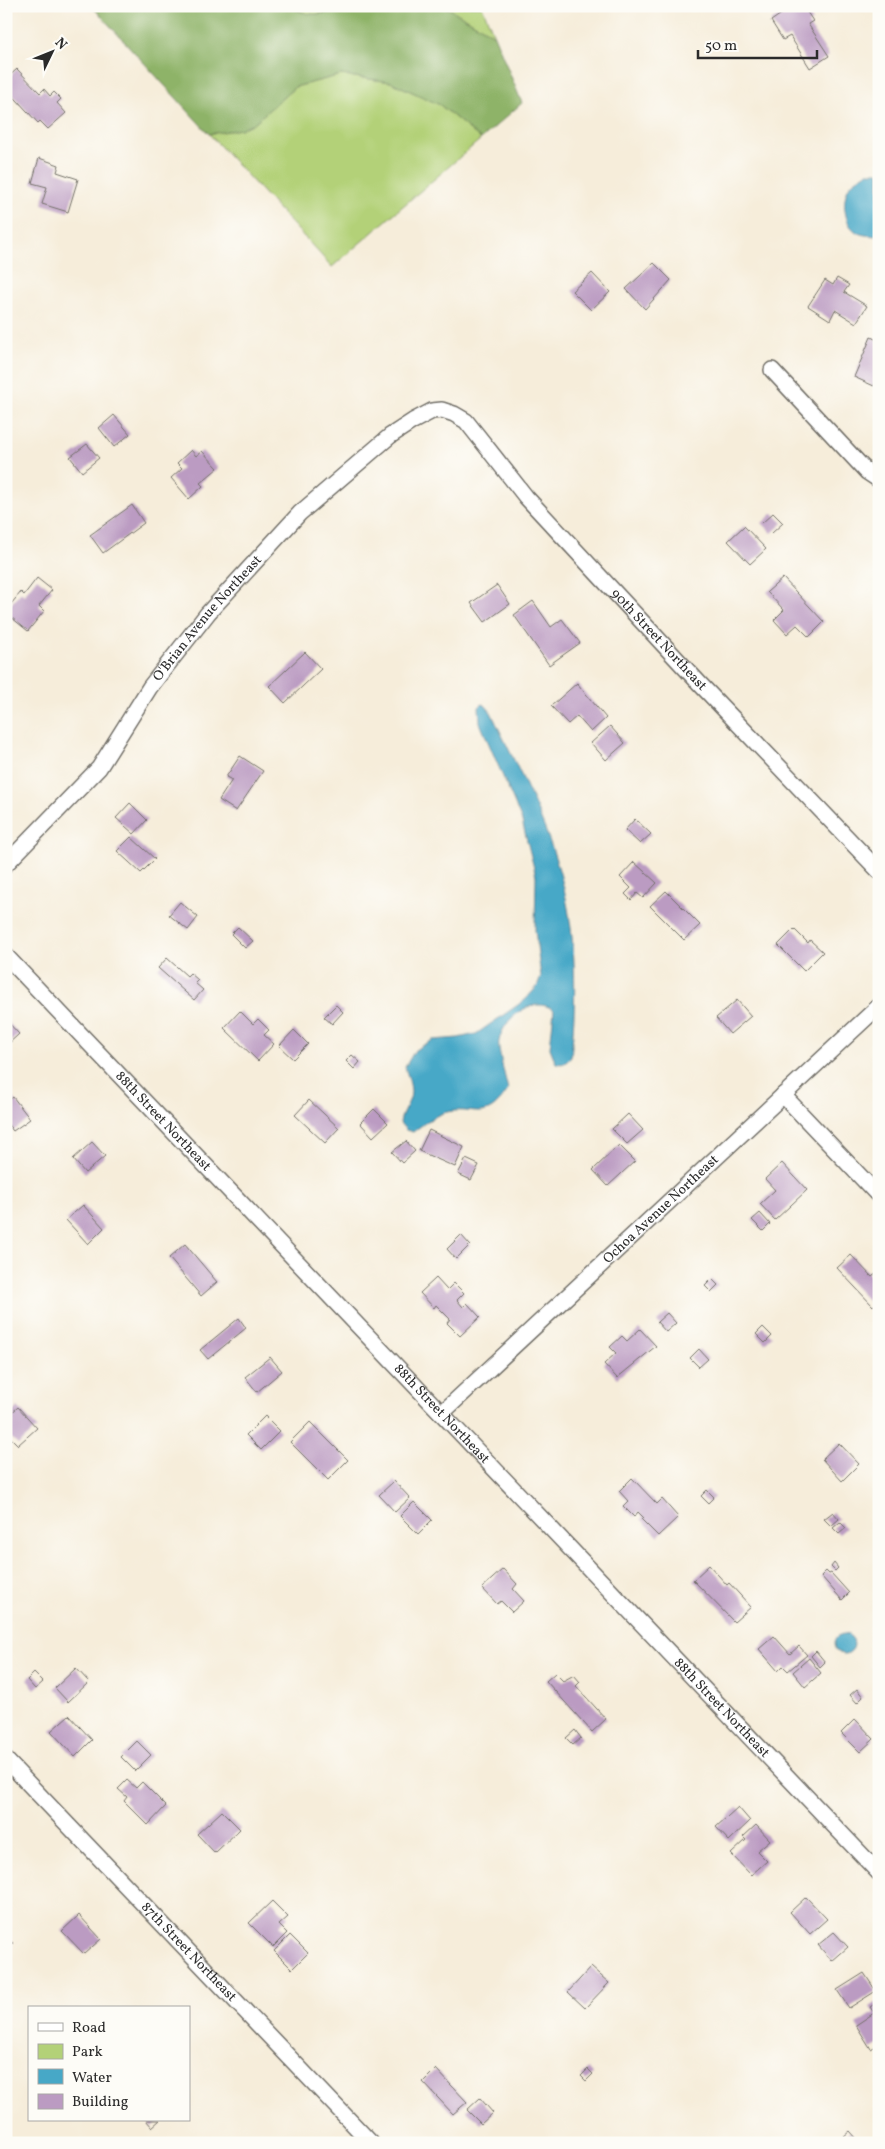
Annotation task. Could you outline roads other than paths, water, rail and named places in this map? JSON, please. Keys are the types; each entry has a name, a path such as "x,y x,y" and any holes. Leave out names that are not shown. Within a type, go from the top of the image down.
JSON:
{"street":[{"path":"772,370 867,472 879,480"},
{"name":"O'Brian Avenue Northeast","path":"6,864 99,768 150,687 208,613 300,513 390,436 432,411 442,410"},
{"name":"90th Street Northeast","path":"442,410 466,421 526,497 700,684 879,871"},
{"name":"88th Street Northeast","path":"6,956 879,1873"},
{"name":"Ochoa Avenue Northeast","path":"442,1413 879,1006"},
{"path":"783,1095 879,1196"},
{"name":"87th Street Northeast","path":"6,1760 371,2143"}],"water":[{"path":"868,172 879,172 879,235 876,236 856,232 847,220 845,207 848,188"},
{"path":"482,704 491,712 524,780 544,826 560,874 570,918 574,958 575,997 571,1057 564,1063 556,1063 550,1048 554,1010 546,1006 528,1007 520,1011 506,1025 499,1041 500,1057 508,1090 500,1101 485,1111 443,1113 413,1132 406,1130 400,1123 411,1092 405,1067 415,1050 433,1040 476,1034 525,1000 537,987 541,977 535,930 536,876 522,821 480,723 479,707"},
{"path":"844,1634 851,1637 854,1644 851,1651 844,1654 837,1651 834,1644 837,1637"}]}
